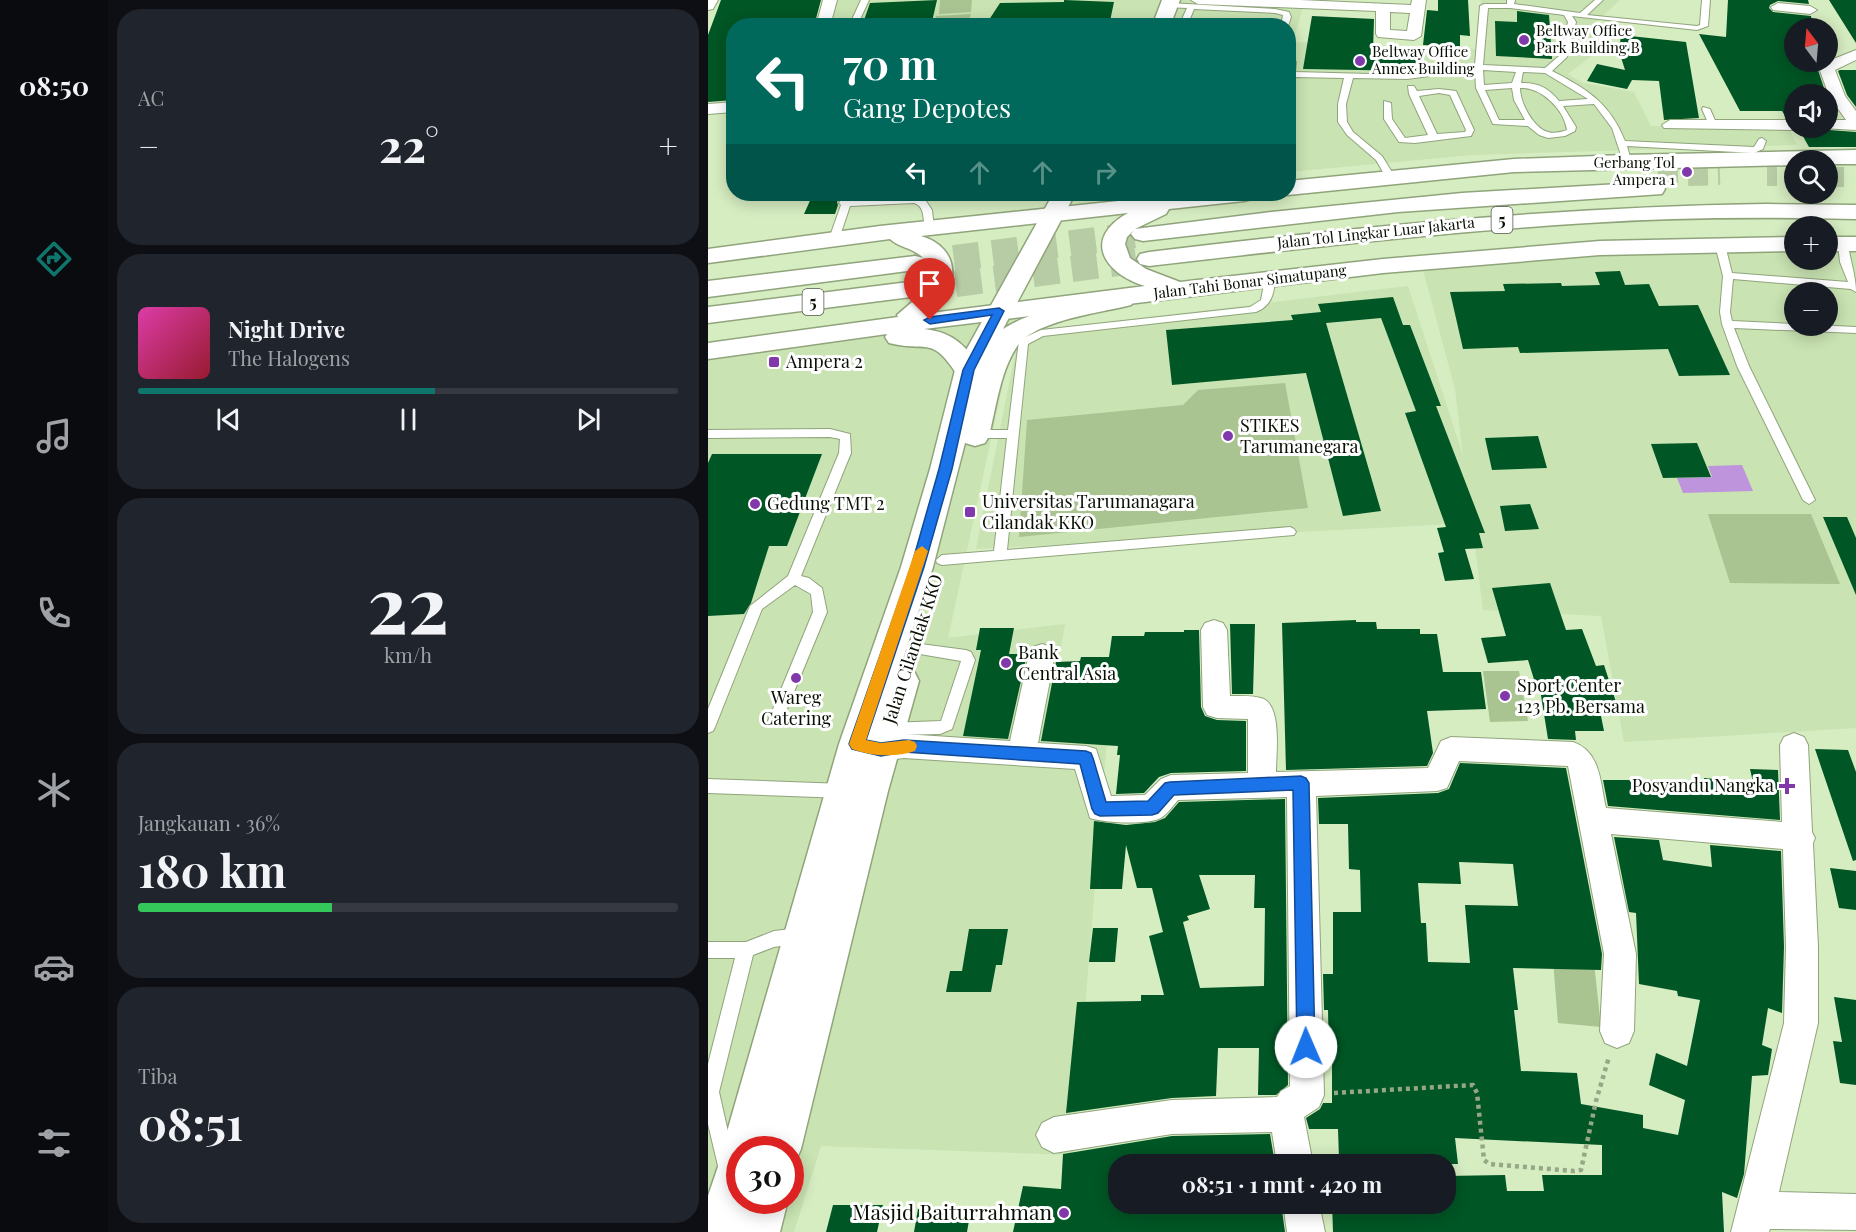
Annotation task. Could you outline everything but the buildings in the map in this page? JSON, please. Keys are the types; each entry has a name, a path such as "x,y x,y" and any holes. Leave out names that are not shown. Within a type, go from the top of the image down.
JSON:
{"main road":[{"path":"1164,18 1170,3"},
{"path":"1296,187 1387,172 1479,168 1625,152 1856,158"},
{"path":"1720,175 1780,176"},
{"path":"1318,184 1658,177"},
{"name":"Jalan Tol Lingkar Luar Jakarta","path":"1143,234 1369,207 1487,197 1681,188"},
{"path":"708,256 880,233 968,224 1052,201"},
{"name":"Jalan Cilandak KKO","path":"899,667 924,545 945,469 968,370 1055,201"},
{"path":"1112,201 1177,201"},
{"path":"1165,201 1169,202"},
{"path":"1185,289 1134,273 1120,262 1113,248 1116,233 1138,216 1196,201"},
{"name":"Jalan Tol Lingkar Luar Jakarta","path":"1149,259 1373,232 1612,213 1729,210 1856,212"},
{"path":"1383,266 1460,250 1600,233 1657,229 1784,227"},
{"path":"880,233 909,238 928,248 940,261 943,278 935,295 917,312 891,326"},
{"name":"Jalan Tahi Bonar Simatupang","path":"708,351 999,311 1383,266 1600,248 1784,244"},
{"name":"5","path":"708,289 915,263"},
{"name":"5","path":"708,315 917,288"},
{"name":"Jalan Cilandak KKO","path":"757,1136 819,935 857,791 899,667 942,560 993,368 1011,336 1035,323 1156,293"},
{"path":"807,338 930,338 957,350 968,370"},
{"name":"Jalan Cilandak KKO","path":"780,1136 819,935"},
{"name":"Jalan Cilandak KKO","path":"750,1214 756,1232"}],"street":[{"path":"708,6 711,0"},
{"path":"825,18 830,0"},
{"path":"1194,3 1327,3 1383,8 1418,5 1417,31 1414,36 1383,34 1383,8"},
{"path":"1778,7 1809,5"},
{"path":"1838,61 1856,54"},
{"path":"1838,96 1856,96"},
{"path":"1838,97 1856,124"},
{"path":"708,109 726,108"},
{"path":"1838,125 1856,124"},
{"path":"1670,126 1784,125"},
{"path":"1214,630 1217,707 1256,708 1262,714 1262,786"},
{"path":"1022,753 1042,654"},
{"path":"875,741 904,746 1086,758 1100,809 1152,808 1170,788 1427,781 1437,779 1451,749 1573,754 1579,758 1583,766 1620,954 1617,1031"},
{"path":"1794,745 1800,838 1801,1023 1753,1221 1856,1212"},
{"path":"1294,1154 1301,783"},
{"path":"1595,820 1763,832 1800,838"},
{"path":"1054,1135 1172,1117 1297,1104"},
{"path":"1303,1214 1306,1232"}],"lane":[{"path":"857,18 865,0"},
{"path":"1581,16 1599,0"},
{"path":"1530,123 1496,122 1479,88 1484,6 1510,3 1581,16 1697,28 1704,26 1706,0"},
{"path":"1170,3 1194,3 1275,11 1286,14 1287,18"},
{"path":"1187,18 1194,3"},
{"path":"1547,71 1563,57 1572,22 1566,13"},
{"path":"1296,74 1407,77 1479,67 1547,71 1580,88 1597,101 1612,119 1625,152 1754,150 1759,149 1762,141"},
{"path":"1479,88 1516,86 1539,86 1549,92 1559,104 1572,127 1571,131 1544,135 1530,123 1516,94 1516,86 1520,70"},
{"path":"1349,76 1341,115 1344,125 1357,141 1376,155 1387,172"},
{"path":"1407,77 1433,136"},
{"path":"1387,103 1386,116 1390,127 1402,140 1410,141 1433,136 1455,138 1468,134 1470,130 1453,93 1446,91 1413,94"},
{"path":"1559,104 1597,101"},
{"path":"1706,109 1713,126"},
{"path":"834,240 844,203 891,201"},
{"path":"918,201 923,203 927,210 929,228"},
{"path":"1728,276 1855,288 1845,262 1842,237"},
{"path":"1720,245 1728,276 1725,312 1727,324 1743,366 1809,500"},
{"path":"1000,555 1023,342 1041,333 1252,310 1262,307 1268,299 1270,279"},
{"path":"1727,324 1856,330"},
{"path":"708,434 830,432 846,437 845,453 793,579 757,606 708,726"},
{"path":"976,434 1012,434"},
{"path":"942,560 1290,532"},
{"path":"775,721 820,612 817,592 804,582 793,579"},
{"path":"875,741 947,725 968,660 966,656 899,667"},
{"path":"708,786 857,791"},
{"path":"708,950 746,950 774,939 819,935"},
{"path":"726,1142 710,1092 746,950"}],"path":[{"path":"1297,1104 1473,1085 1477,1093 1484,1160 1489,1164 1581,1170 1596,1101 1617,1031"}],"shaded area":[{"path":"831,0 1305,0 1296,32 1296,18 823,18"},
{"path":"940,0 972,0 971,12 939,14"},
{"path":"1481,0 1620,0 1596,22 1594,54 1568,74 1583,83 1634,92 1651,126 1784,126 1784,138 1794,138 1797,145 1471,155 1296,171 1296,42 1476,49"},
{"path":"971,14 970,18 936,18 936,16"},
{"path":"1570,246 1784,251 1784,270 1838,270 1838,252 1856,253 1856,728 1624,742 1601,616 1483,610 1472,523 976,549 1016,349 1046,331 1408,286 1463,456 1455,389 1422,266"},
{"path":"1017,319 948,638 1065,624 1044,743 1107,739 1073,1155 821,1146 804,1200 804,1136 726,1136 726,1214 800,1214 794,1232 708,1232 708,359"},
{"path":"1285,383 1308,508 1019,537 1027,420 1183,405 1198,390"},
{"path":"1742,465 1753,491 1683,493 1677,478 1712,477 1708,466"},
{"path":"1708,514 1811,514 1840,584 1730,583"},
{"name":"Sport Center 123 Pb. Bersama","path":"1483,671 1519,671 1528,721 1490,722"},
{"path":"1553,960 1594,963 1601,1027 1558,1023"}],"tunnel":[{"path":"1658,177 1720,175"},
{"path":"1767,176 1777,176"},
{"path":"1838,177 1844,177"},
{"path":"915,263 1143,234"},
{"path":"917,289 1149,259"}],"slow traffic":[{"path":"909,746 881,749 857,744 922,551"}],"place":[{"name":"Beltway Office Park Building B","path":"1524,40"},
{"name":"Beltway Office Annex Building","path":"1360,61"},
{"name":"Gerbang Tol Ampera 1","path":"1687,172"},
{"name":"Ampera 2","path":"774,362"},
{"name":"STIKES Tarumanegara","path":"1228,436"},
{"name":"Gedung TMT 2","path":"755,504"},
{"name":"Universitas Tarumanagara Cilandak KKO","path":"970,512"},
{"name":"Bank Central Asia","path":"1006,663"},
{"name":"Wareg Catering","path":"796,678"},
{"name":"Sport Center 123 Pb. Bersama","path":"1505,696"},
{"name":"Posyandu Nangka","path":"1787,786"},
{"name":"Masjid Baiturrahman","path":"1064,1213"}],"route":[{"path":"930,320 999,311 968,370 945,469 917,567 857,744 881,749 904,746 1086,758 1100,809 1152,808 1170,788 1301,783 1306,1047"}]}
